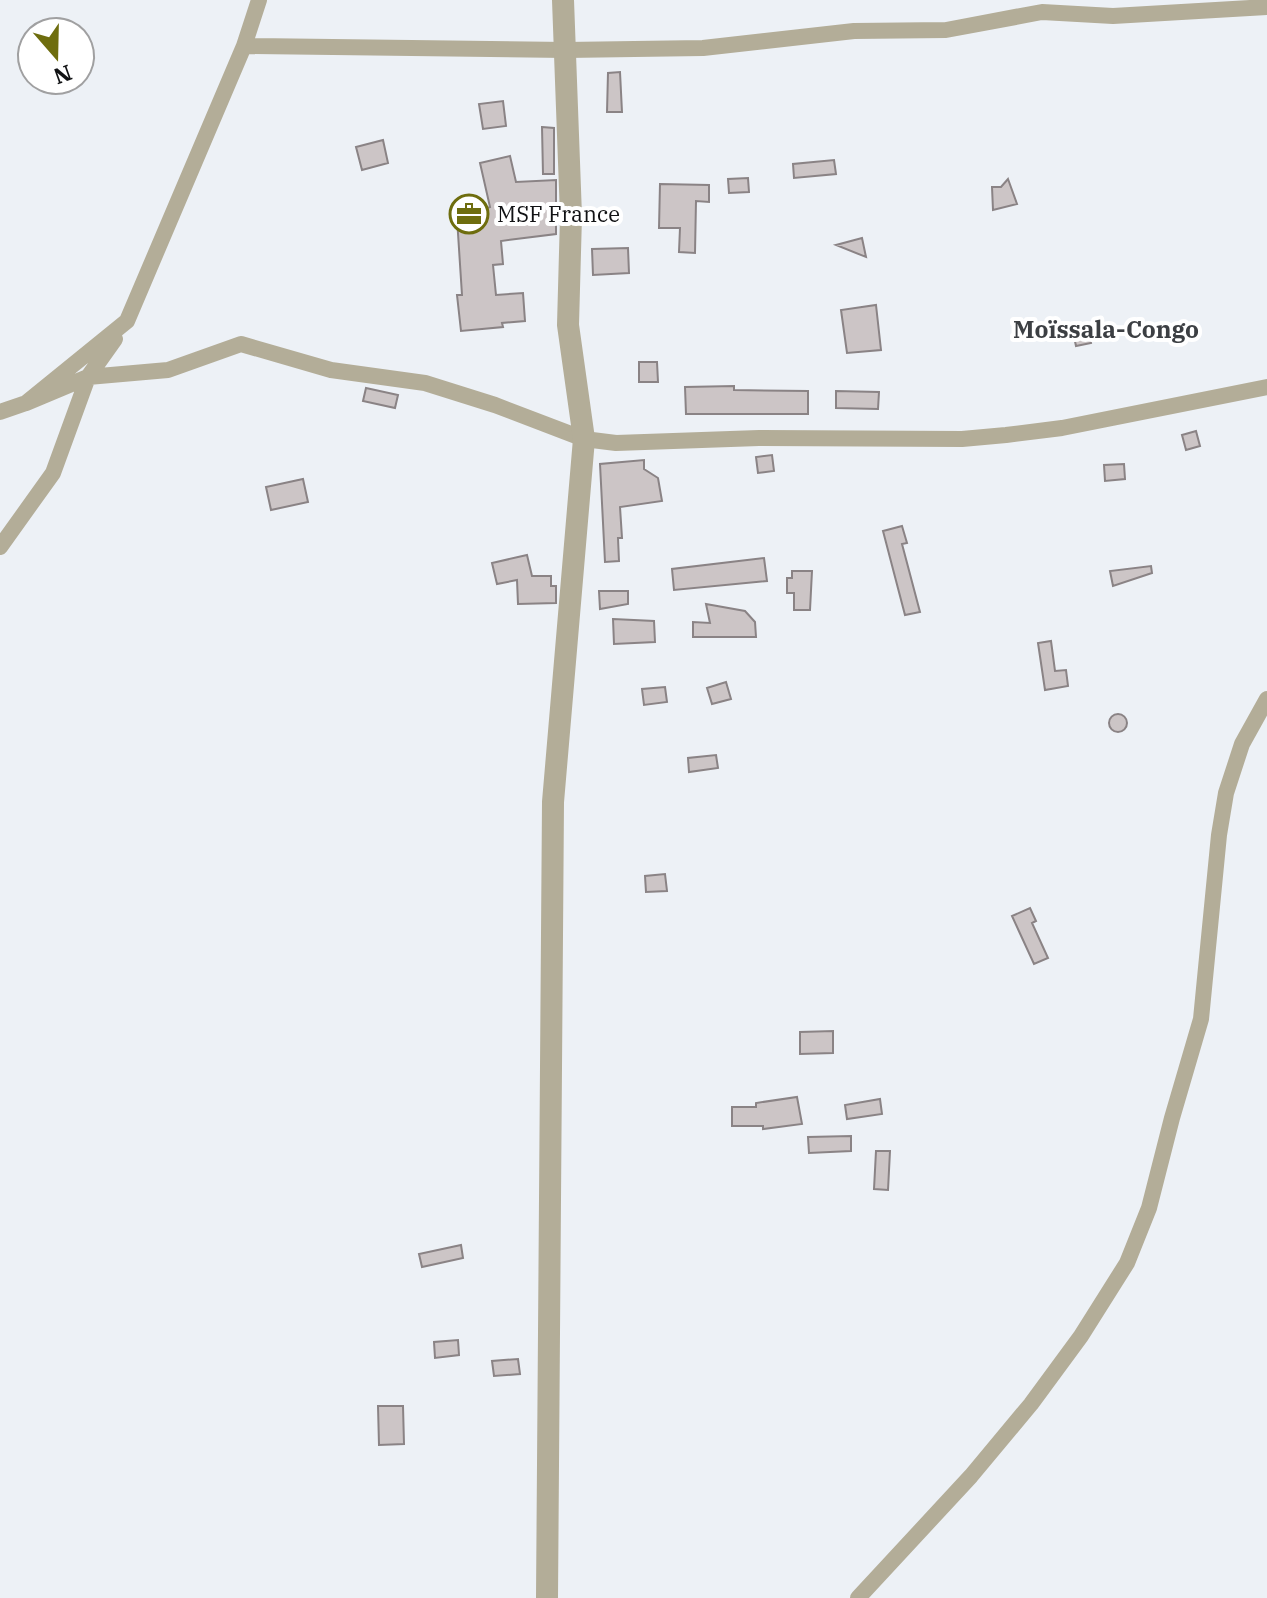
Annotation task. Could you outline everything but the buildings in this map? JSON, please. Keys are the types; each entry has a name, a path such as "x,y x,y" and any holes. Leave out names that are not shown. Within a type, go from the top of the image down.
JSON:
{"street":[{"path":"0,547 53,473 88,377 127,321 244,46 259,0"},
{"path":"547,1598 553,802 584,439 568,325 571,216 563,0"},
{"path":"244,46 566,50 703,48 854,31 946,30 1042,12 1113,16 1267,7"},
{"path":"26,403 127,321"},
{"path":"0,412 88,377 168,370 241,344 331,370 425,383 495,405 584,439 616,443 992,436 1062,428 1267,387"},
{"path":"858,1598 971,1476 1031,1404 1081,1336 1127,1263 1149,1208 1201,1019 1226,793 1242,744 1267,699"}],"place":[{"name":"MSF France","path":"469,214"}],"district":[{"name":"Moïssala-Congo","path":"1106,330"}]}
